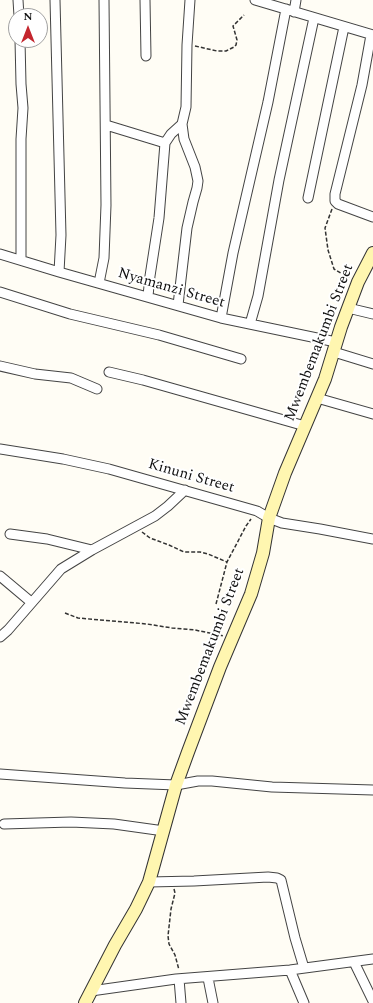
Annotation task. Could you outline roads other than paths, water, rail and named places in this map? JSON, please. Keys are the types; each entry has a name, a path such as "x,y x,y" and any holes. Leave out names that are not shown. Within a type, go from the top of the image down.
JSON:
{"street":[{"path":"55,0 61,235 59,272"},
{"path":"99,283 103,263 106,224 104,0"},
{"path":"145,0 146,56"},
{"path":"178,304 187,228 192,202 198,188 195,167 184,140 182,124 186,107 187,45 190,0"},
{"path":"254,0 372,35 362,86 335,194 335,201 338,204 373,217"},
{"path":"221,318 233,253 268,102 290,11 296,0"},
{"path":"250,324 258,296 278,187 314,18"},
{"path":"308,198 344,27"},
{"path":"20,48 23,108 21,139 21,260"},
{"path":"148,296 159,218 165,143 171,134 182,124"},
{"path":"106,125 165,143"},
{"name":"Mwembemakumbi Street","path":"85,1003 149,882 176,785 231,638 252,594 263,553 269,518 285,473 304,426 318,398 358,282 373,253"},
{"name":"Nyamanzi Street","path":"0,254 59,272 178,304 221,318 250,324 335,347 373,364"},
{"path":"0,292 70,314 159,335 241,359"},
{"path":"348,308 373,314"},
{"path":"0,366 35,374 71,378 97,389"},
{"path":"109,372 143,380 304,426"},
{"path":"318,398 373,414"},
{"name":"Kinuni Street","path":"0,449 90,464 257,511 282,523 320,528 373,539"},
{"path":"0,637 8,630 61,569 92,550 155,516 185,490"},
{"path":"10,534 47,539 92,550"},
{"path":"0,576 31,602"},
{"path":"0,774 125,783 176,785 198,781 212,781 272,787 373,790"},
{"path":"4,824 72,822 134,826 164,831"},
{"path":"149,882 268,877 281,880 304,968"},
{"path":"91,991 178,979 208,978 290,970 373,959"},
{"path":"354,962 373,1001"},
{"path":"290,970 304,1003"},
{"path":"208,978 213,1003"},
{"path":"178,979 181,1003"}]}
